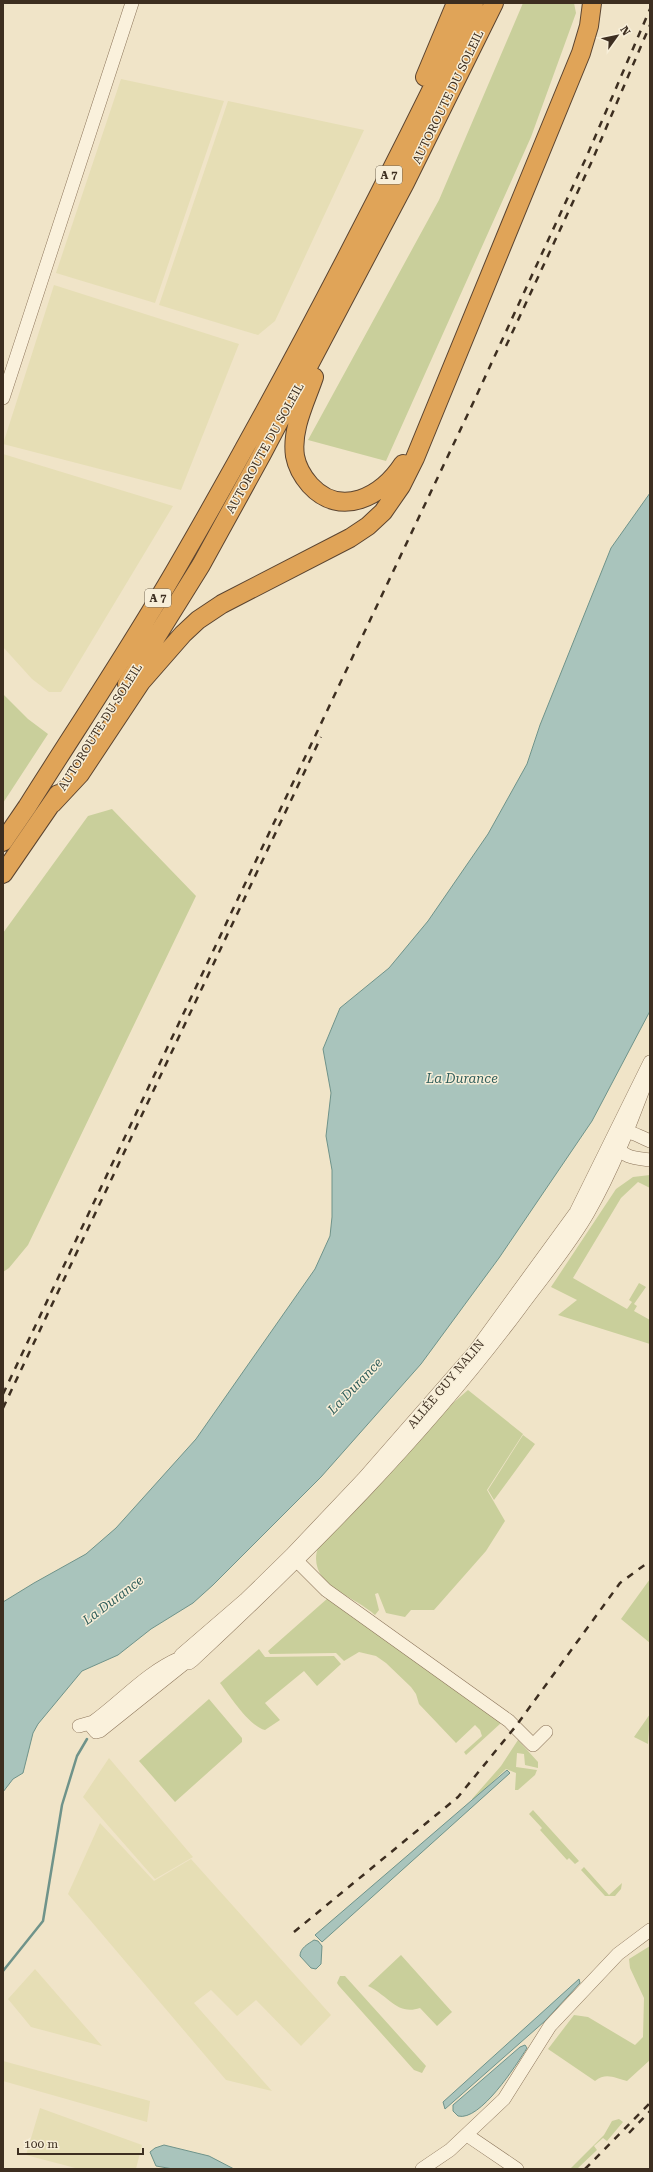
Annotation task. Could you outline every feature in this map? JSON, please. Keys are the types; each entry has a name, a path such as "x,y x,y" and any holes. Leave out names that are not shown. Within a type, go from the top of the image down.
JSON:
{"highway":[{"path":"299,345 328,272 420,89 456,3"},
{"name":"AUTOROUTE DU SOLEIL","path":"3,842 27,807 178,566 299,345 409,137 474,3"},
{"name":"AUTOROUTE DU SOLEIL","path":"3,874 52,804 201,565 329,330 494,3"},
{"path":"329,330 296,430 295,456 302,475 316,492 333,501 349,502 377,492 389,482 408,455 574,50 581,29 583,3"},
{"path":"52,804 80,774 141,682 161,657 198,620 222,604 350,538 383,512 401,486 415,458 581,52 589,26 592,3"}],"street":[{"path":"3,398 132,3"},
{"name":"ALLÉE GUY NALIN","path":"294,1559 474,1352 576,1212 624,1140 650,1062"},
{"name":"ALLÉE GUY NALIN","path":"79,1726 93,1722 144,1681 170,1663 182,1661 181,1655 294,1559 367,1491 449,1399 489,1350 588,1213 624,1140 650,1071"},
{"path":"624,1140 650,1141"},
{"path":"624,1140 650,1160"},
{"path":"294,1559 326,1590 509,1721 533,1745 546,1732"},
{"path":"422,2169 450,2150 504,2099 550,2026 618,1954 650,1930"},
{"path":"467,2135 516,2169"}],"shaded area":[{"path":"121,79 224,101 155,303 56,273"},
{"path":"228,101 364,130 275,321 258,335 159,305"},
{"path":"54,285 239,344 181,490 3,444"},
{"path":"3,454 173,506 61,692 49,692 32,679 3,647"},
{"path":"109,1758 193,1857 155,1879 83,1797"},
{"path":"100,1823 154,1881 191,1859 331,2015 301,2046 256,2000 237,2016 211,1990 194,2003 272,2091 226,2080 68,1894"},
{"path":"35,1969 102,2046 31,2027 8,1999"},
{"path":"3,2061 150,2101 147,2122 3,2081"},
{"path":"40,2108 142,2145 136,2169 79,2169 26,2155"}],"green space":[{"path":"523,3 574,3 576,13 531,137 386,461 308,440 439,200"},
{"path":"3,694 28,719 48,734 3,803"},
{"path":"112,809 196,896 28,1245 9,1268 3,1272 3,933 88,816"},
{"path":"650,1175 650,1188 638,1182 621,1198 573,1278 627,1309 632,1302 629,1300 639,1283 646,1287 634,1304 637,1306 634,1311 650,1320 650,1344 558,1315 577,1300 551,1287 616,1189 633,1177"},
{"path":"468,1390 523,1434 487,1490 505,1521 486,1551 434,1610 411,1610 405,1617 386,1613 378,1593 375,1594 379,1610 375,1615 325,1580 319,1571 316,1560 318,1547 453,1403"},
{"path":"523,1435 535,1444 494,1500 488,1490"},
{"path":"650,1579 650,1643 621,1619"},
{"path":"328,1598 501,1723 466,1755 464,1752 482,1736 480,1730 475,1725 456,1743 419,1704 416,1694 411,1687 386,1663 376,1656 359,1652 344,1661 336,1653 270,1654 268,1651"},
{"path":"259,1649 265,1657 334,1656 341,1664 317,1686 304,1671 265,1703 280,1720 265,1730 246,1717 220,1683"},
{"path":"209,1699 242,1738 242,1742 175,1802 139,1761"},
{"path":"650,1714 648,1744 634,1737"},
{"path":"518,1740 538,1762 538,1768 525,1765 524,1754 517,1753 516,1767 537,1770 535,1775 518,1790 515,1790 516,1773 506,1769 474,1800 472,1799 501,1766"},
{"path":"533,1810 579,1861 575,1864 569,1858 567,1860 540,1830 542,1828 529,1814"},
{"path":"584,1867 609,1895 622,1883 621,1889 615,1896 605,1896 581,1870"},
{"path":"650,1946 650,2060 627,2081 607,2076 599,2078 595,2081 548,2049 574,2015 588,2017 635,2045 643,2037 644,1998 630,1968 629,1959"},
{"path":"401,1955 452,2012 437,2026 420,2008 412,2010 399,2007 368,1986"},
{"path":"340,1976 345,1976 426,2066 422,2073 414,2070 339,1986 337,1983"},
{"path":"619,2119 623,2122 607,2141 603,2138 594,2146 597,2150 577,2169 570,2169 604,2135 612,2121"}],"water":[{"name":"La Durance","path":"650,493 650,1011 592,1121 499,1258 421,1364 321,1477 213,1585 193,1603 151,1629 118,1655 82,1671 38,1724 33,1733 23,1773 13,1779 3,1792 3,1602 86,1554 116,1528 196,1439 315,1269 330,1236 332,1217 332,1170 326,1136 331,1093 323,1049 340,1008 389,968 428,921 488,834 527,764 540,725 611,548"},
{"path":"507,1770 510,1773 322,1942 315,1935"},
{"path":"314,1940 318,1941 322,1946 321,1964 316,1969 311,1968 300,1956 303,1948"},
{"path":"579,1979 580,1983 545,2021 445,2109 443,2102"},
{"path":"525,2045 527,2048 507,2078 487,2101 477,2110 467,2115 458,2116 453,2111 453,2105 520,2047"},
{"path":"164,2145 209,2156 234,2169 173,2169 156,2166 150,2152 155,2148"}],"waterway":[{"path":"3,1971 43,1921 62,1805 77,1756 87,1739"}],"railway":[{"path":"3,1394 474,401 586,158 650,9"},
{"path":"506,346 592,161 650,25"},
{"path":"3,1408 321,737"},
{"path":"294,1932 458,1797 516,1726 620,1583 650,1561"},
{"path":"585,2169 650,2103"},
{"path":"629,2133 650,2111"}]}
